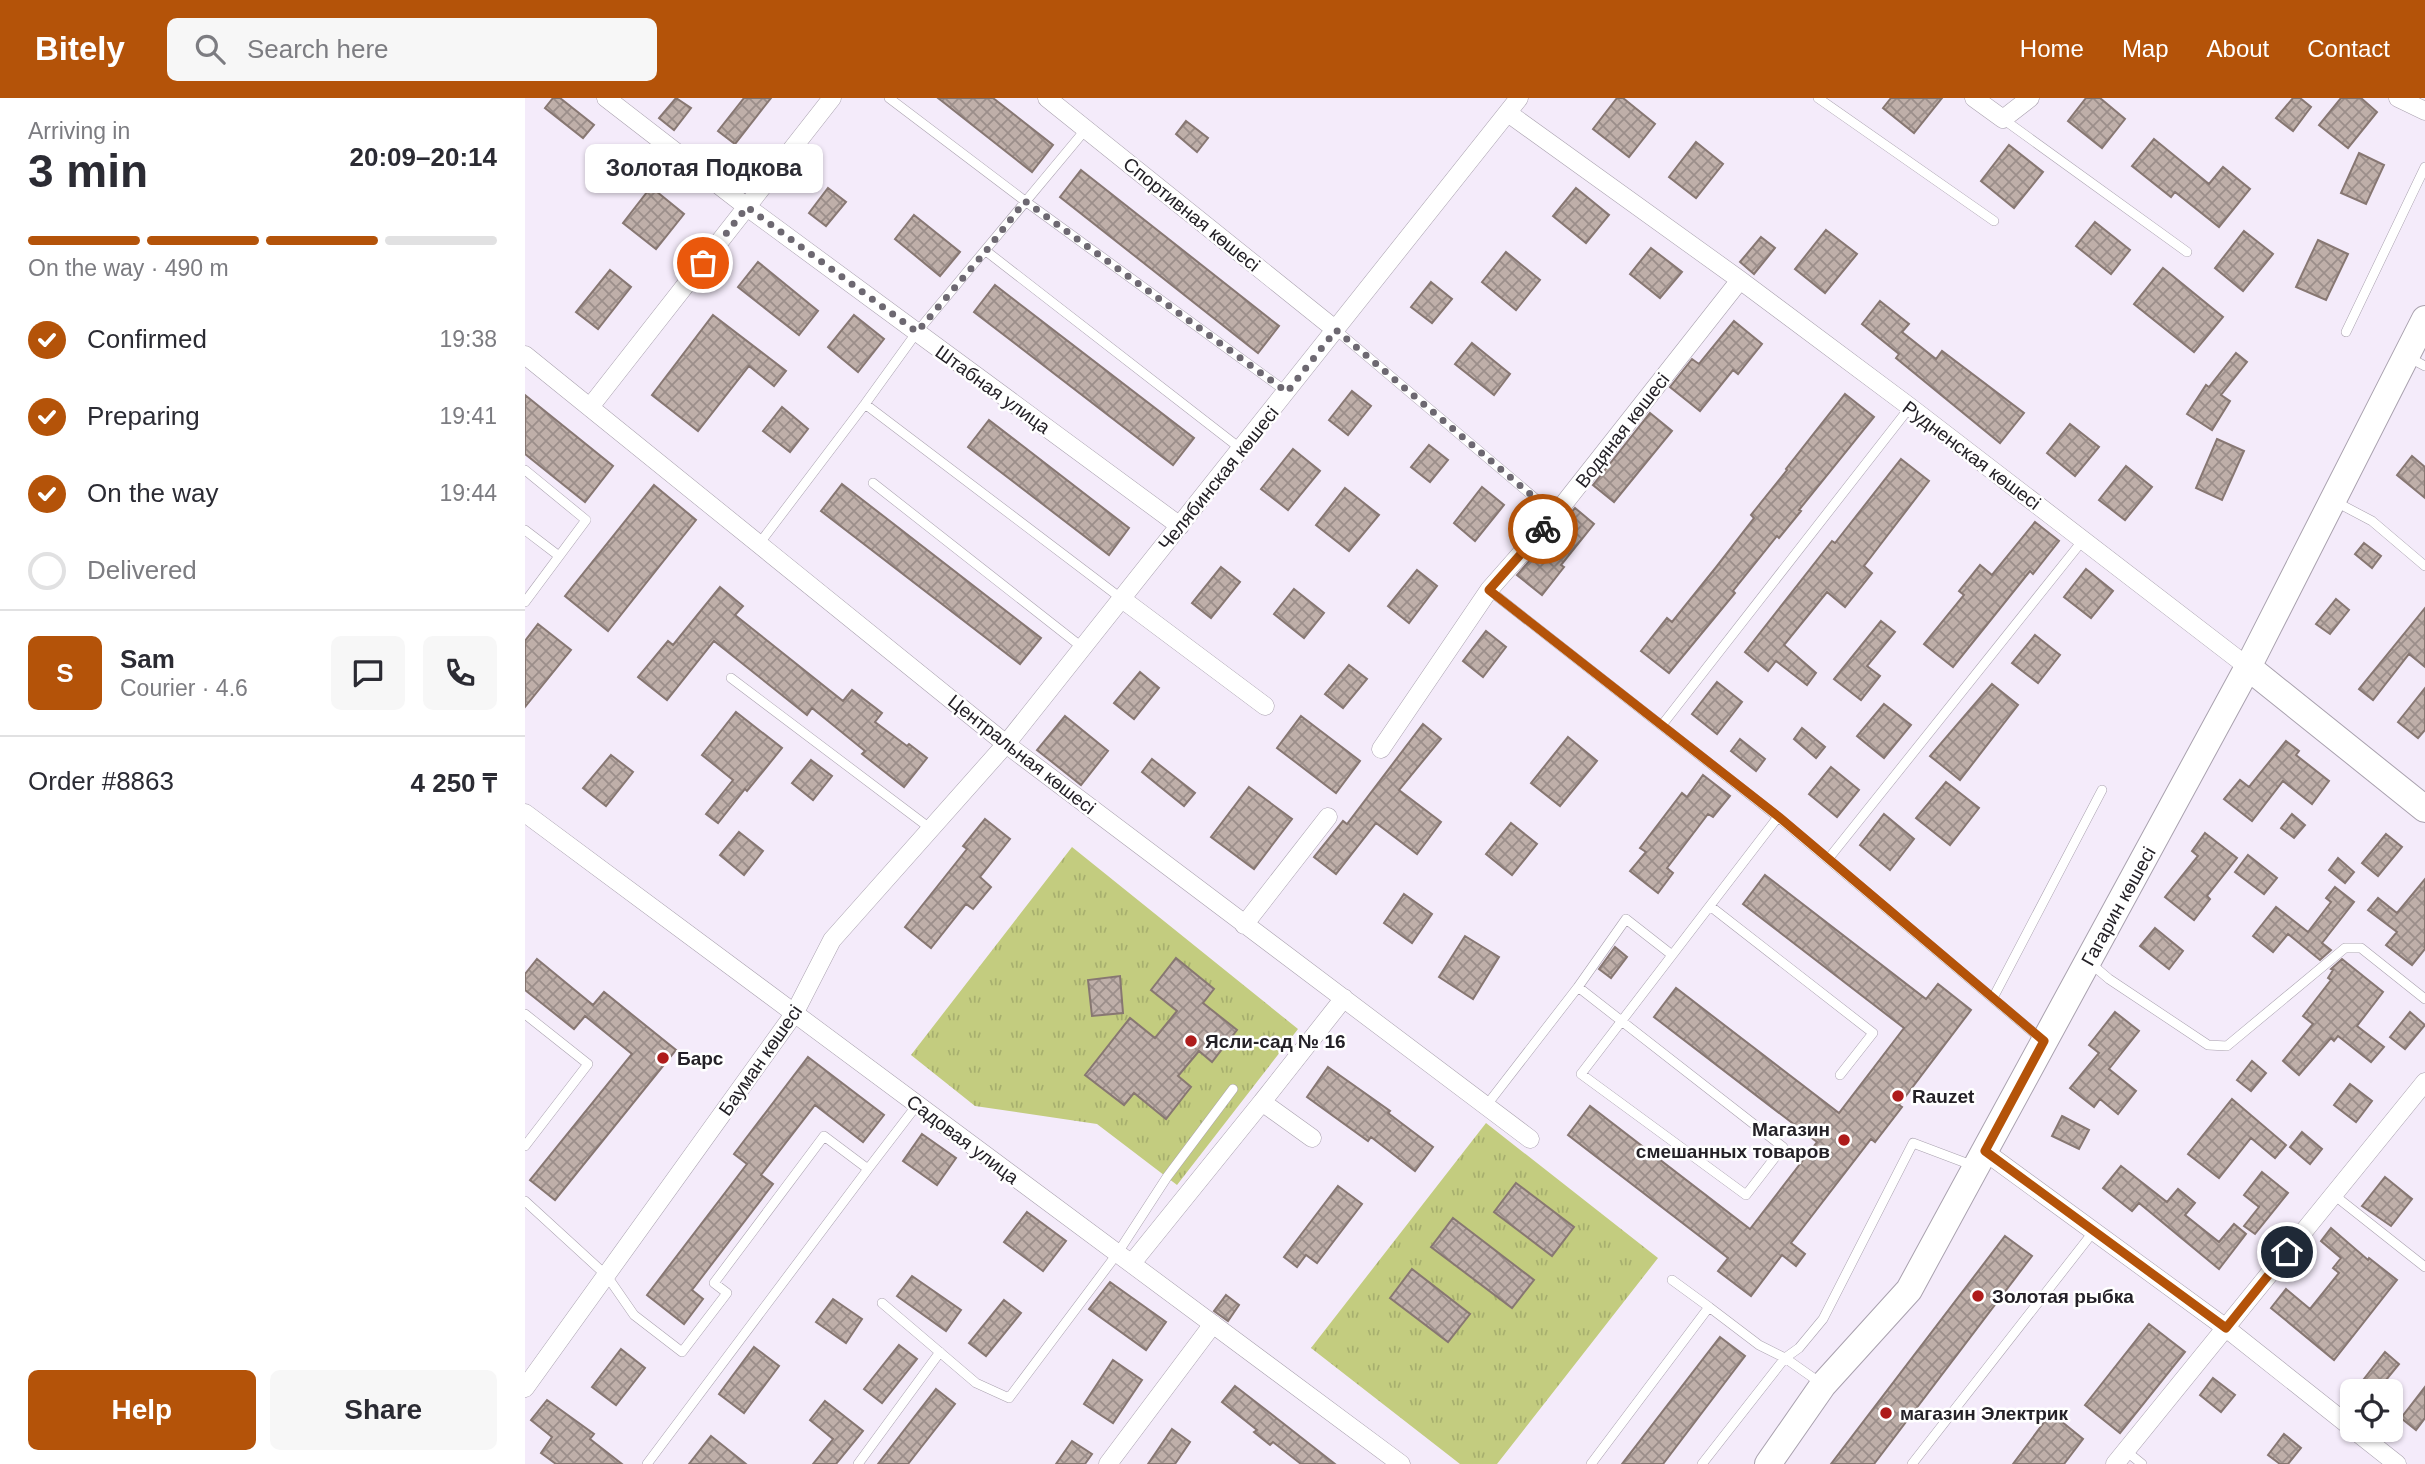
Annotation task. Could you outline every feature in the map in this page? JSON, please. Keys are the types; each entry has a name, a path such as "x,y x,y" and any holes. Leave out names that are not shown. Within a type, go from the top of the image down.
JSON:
{"street":[{"name":"Штабная улица","path":"607,98 747,207 1180,526"},
{"path":"590,407 832,98"},
{"name":"Спортивная көшесі","path":"1047,98 1336,330"},
{"name":"Челябинская көшесі","path":"1006,744 1519,98"},
{"path":"1974,98 2003,119 2030,98"},
{"path":"2398,98 2425,111"},
{"name":"Рудненская көшесі","path":"1508,113 1740,280 1910,407 2248,667 2425,809"},
{"name":"Водяная көшесі","path":"1381,749 1489,590 1555,515 1740,280"},
{"name":"Гагарин көшесі","path":"1768,1464 1823,1385 1909,1290 2248,667 2333,500 2415,361 2425,320"},
{"name":"Центральная көшесі","path":"525,355 1006,744 1529,1139"},
{"path":"1122,599 1265,706"},
{"name":"Бауман көшесі","path":"525,1388 795,1014 832,940 1006,744"},
{"name":"Садовая улица","path":"525,813 1401,1464"},
{"path":"1244,925 1328,817"},
{"path":"1125,1258 1262,1102 1344,998"},
{"path":"2120,1457 2425,1082"},
{"path":"1262,1102 1312,1138"},
{"path":"1980,1158 2095,1230 2226,1328 2340,1419"},
{"path":"1108,1464 1213,1324"},
{"path":"2369,1442 2397,1464"}],"lane":[{"path":"889,98 1287,392"},
{"path":"1818,98 1994,221"},
{"path":"2003,119 2187,252"},
{"path":"758,544 917,332 1086,129"},
{"path":"2346,332 2420,189 2425,167"},
{"path":"986,251 1241,449"},
{"path":"1336,330 1555,515"},
{"path":"865,404 1122,599"},
{"path":"1662,725 1910,407"},
{"path":"525,470 586,520 525,601"},
{"path":"873,483 1083,648"},
{"path":"2333,500 2372,521 2425,566"},
{"path":"525,530 559,556"},
{"path":"1829,859 2083,540"},
{"path":"1489,590 1779,817 2044,1041"},
{"path":"731,678 931,829"},
{"path":"1993,998 2102,790"},
{"path":"1577,987 1621,1021 1783,1147 1745,1195 1581,1074 1621,1021 1779,817"},
{"path":"1710,906 1873,1033 1840,1075"},
{"path":"1486,1106 1626,919 1672,955"},
{"path":"2088,961 2109,979 2208,1045 2227,1046 2345,948 2361,948 2425,999"},
{"path":"525,1014 588,1064 525,1146"},
{"path":"882,1303 976,1383 1009,1398 1125,1258 1167,1177 1233,1089"},
{"path":"651,1462 917,1105"},
{"path":"525,1201 607,1276 634,1315 682,1352 727,1293 714,1283 824,1136 868,1169"},
{"path":"1702,1464 1785,1358 1799,1348 1823,1319 1913,1143 1980,1158"},
{"path":"2334,1195 2425,1267"},
{"path":"1912,1464 2095,1230"},
{"path":"1672,1280 1759,1345 1785,1358 1823,1385"},
{"path":"1591,1464 1709,1307"},
{"path":"858,1464 940,1352"},
{"path":"2120,1457 2142,1464"}],"green space":[{"path":"1072,847 1298,1029 1177,1185 1097,1124 975,1106 911,1055"},
{"path":"1486,1123 1658,1258 1497,1464 1460,1464 1311,1348"}],"building":[{"path":"553,98 560,98 594,125 583,138 545,108"},
{"path":"676,98 691,108 674,130 659,118"},
{"path":"744,98 771,98 735,144 718,131"},
{"path":"938,98 993,98 1053,145 1032,172"},
{"path":"1617,98 1623,98 1655,124 1629,157 1593,129"},
{"path":"1891,98 1942,98 1914,133 1883,108"},
{"path":"2086,98 2100,98 2125,119 2102,148 2068,121"},
{"path":"2293,98 2300,98 2311,107 2293,131 2276,118"},
{"path":"2341,98 2361,98 2377,112 2348,148 2319,125"},
{"path":"1186,121 1208,138 1197,152 1176,134"},
{"path":"2154,139 2209,184 2223,167 2250,189 2219,227 2175,192 2171,197 2132,166"},
{"path":"1696,142 1723,164 1696,198 1669,177"},
{"path":"2009,145 2043,172 2014,208 1981,181"},
{"path":"2359,153 2384,165 2366,204 2341,193"},
{"path":"1081,170 1279,326 1258,353 1060,197"},
{"path":"651,187 684,214 656,249 623,223"},
{"path":"828,188 846,202 826,226 809,213"},
{"path":"1576,188 1609,215 1586,243 1553,216"},
{"path":"914,215 960,252 940,276 895,239"},
{"path":"2095,222 2130,250 2111,274 2076,246"},
{"path":"1826,230 1857,254 1825,293 1795,269"},
{"path":"2244,231 2273,254 2243,291 2215,268"},
{"path":"1761,237 1775,248 1754,274 1740,262"},
{"path":"2318,240 2348,254 2326,300 2296,287"},
{"path":"1651,248 1682,272 1660,298 1630,274"},
{"path":"1506,252 1540,280 1516,310 1482,282"},
{"path":"758,262 818,311 799,335 738,287"},
{"path":"2163,268 2223,317 2194,352 2134,304"},
{"path":"610,270 631,287 598,329 576,312"},
{"path":"1431,282 1452,299 1432,323 1411,307"},
{"path":"995,285 1194,438 1173,465 974,312"},
{"path":"1880,301 1909,324 1902,332 1936,359 1942,351 2024,413 2000,443 1896,358 1899,354 1862,324"},
{"path":"713,315 786,371 774,386 749,366 698,431 652,395"},
{"path":"854,315 884,339 858,372 828,347"},
{"path":"1734,321 1762,344 1738,374 1733,370 1700,411 1670,387 1692,359 1699,364"},
{"path":"1472,343 1510,374 1494,395 1455,364"},
{"path":"2236,353 2247,362 2221,395 2230,401 2212,430 2187,414 2206,385 2209,387"},
{"path":"1352,391 1371,406 1348,435 1329,420"},
{"path":"1845,394 1874,417 1669,673 1641,651 1667,618 1672,622 1717,566 1754,518 1751,515"},
{"path":"525,395 613,466 585,502 525,454"},
{"path":"782,407 808,429 790,452 763,431"},
{"path":"1650,413 1672,431 1614,502 1593,485"},
{"path":"989,420 1129,528 1109,555 968,447"},
{"path":"2070,424 2099,447 2075,476 2047,453"},
{"path":"2217,439 2244,451 2222,500 2196,488"},
{"path":"1429,445 1448,460 1430,482 1411,467"},
{"path":"1293,449 1320,471 1288,510 1261,489"},
{"path":"2412,456 2425,467 2425,498 2397,475"},
{"path":"1901,459 1929,481 1864,566 1872,573 1845,607 1827,592 1784,645 1816,673 1807,685 1776,661 1768,671 1745,652 1832,541 1835,543"},
{"path":"2126,466 2152,487 2125,520 2099,500"},
{"path":"842,484 1041,638 1020,664 821,511"},
{"path":"654,485 696,520 608,631 565,596"},
{"path":"1482,487 1504,505 1475,541 1454,523"},
{"path":"1345,488 1379,515 1349,551 1316,525"},
{"path":"1575,508 1594,524 1561,565 1564,567 1542,595 1517,575"},
{"path":"2035,522 2059,541 2033,574 2030,571 1953,667 1924,644 1964,595 1959,591 1980,565 1992,575"},
{"path":"2364,543 2381,556 2372,568 2355,554"},
{"path":"1221,567 1240,582 1211,618 1192,603"},
{"path":"2086,569 2113,591 2091,618 2064,597"},
{"path":"1417,570 1437,586 1409,623 1388,606"},
{"path":"720,587 743,606 735,615 843,701 852,690 882,713 875,722 927,758 904,787 862,754 865,751 812,708 807,715 714,641 667,700 638,677 668,641 673,645"},
{"path":"1294,589 1324,613 1304,638 1274,614"},
{"path":"2336,599 2349,610 2330,634 2316,624"},
{"path":"2425,608 2425,667 2409,654 2373,700 2359,689"},
{"path":"1881,621 1895,632 1867,666 1880,676 1861,700 1834,679"},
{"path":"538,624 571,650 525,707 525,641"},
{"path":"1486,631 1506,647 1483,677 1463,661"},
{"path":"2035,635 2060,655 2038,683 2012,663"},
{"path":"1349,665 1367,679 1343,708 1325,694"},
{"path":"1140,672 1159,688 1134,719 1114,703"},
{"path":"1717,682 1742,702 1717,734 1692,714"},
{"path":"1992,684 2018,705 1960,780 1930,756"},
{"path":"2425,688 2425,730 2418,738 2398,722"},
{"path":"1884,704 1911,725 1884,758 1857,736"},
{"path":"736,712 782,748 718,823 706,814 733,780 702,755"},
{"path":"1065,716 1108,751 1081,785 1037,750"},
{"path":"1301,716 1360,761 1336,793 1277,748"},
{"path":"1423,724 1441,739 1399,790 1441,822 1417,854 1376,823 1336,874 1314,857 1343,821 1347,824"},
{"path":"1802,728 1825,747 1816,758 1794,739"},
{"path":"1568,737 1597,761 1560,806 1531,783"},
{"path":"1740,739 1765,759 1756,771 1731,751"},
{"path":"2286,741 2299,751 2296,755 2329,781 2312,804 2283,781 2252,821 2224,799 2240,780 2249,787"},
{"path":"611,755 633,772 606,806 583,788"},
{"path":"1152,759 1195,793 1184,806 1142,772"},
{"path":"811,760 832,776 813,800 792,783"},
{"path":"1831,767 1859,790 1837,817 1809,794"},
{"path":"1703,775 1730,796 1713,817 1708,814 1667,868 1673,873 1658,893 1630,871 1646,852 1640,848 1682,793 1687,797"},
{"path":"1946,782 1979,808 1950,845 1916,818"},
{"path":"1249,787 1292,819 1254,869 1211,837"},
{"path":"1884,814 1914,839 1890,870 1860,845"},
{"path":"2292,814 2305,825 2294,838 2281,828"},
{"path":"985,819 1010,839 980,877 991,887 973,909 966,904 931,948 905,927 967,849 963,846"},
{"path":"1511,823 1537,844 1512,875 1486,854"},
{"path":"739,832 763,851 744,875 720,855"},
{"path":"2205,833 2237,858 2207,896 2210,899 2194,920 2165,897 2198,856 2192,851"},
{"path":"2386,834 2402,847 2378,876 2362,863"},
{"path":"2248,855 2277,878 2264,894 2235,872"},
{"path":"2338,858 2354,872 2345,883 2329,870"},
{"path":"1765,875 1926,999 1938,984 1971,1010 1899,1105 1902,1107 1875,1142 1871,1139 1791,1243 1805,1254 1796,1266 1782,1255 1751,1296 1718,1271 1728,1258 1568,1135 1590,1106 1750,1229 1817,1142 1654,1017 1676,988 1839,1113 1904,1028 1743,904"},
{"path":"2425,879 2425,949 2412,965 2386,945 2397,932 2368,910 2378,898 2397,913"},
{"path":"2335,887 2354,902 2322,943 2331,950 2320,960 2288,934 2273,952 2253,936 2276,907 2308,932 2331,902 2326,898"},
{"path":"1404,894 1432,914 1412,943 1384,923"},
{"path":"2155,928 2183,951 2169,969 2140,946"},
{"path":"1465,936 1499,957 1473,999 1439,977"},
{"path":"1615,947 1627,957 1611,978 1599,969"},
{"name":"Ясли-сад № 16","path":"1176,958 1214,989 1203,1003 1237,1030 1212,1062 1199,1051 1178,1076 1191,1087 1166,1119 1134,1093 1124,1105 1085,1075 1130,1018 1155,1038 1177,1011 1151,990"},
{"path":"537,959 593,1005 604,992 676,1050 555,1200 530,1180 632,1054 585,1016 574,1029 525,990 525,974"},
{"path":"2342,959 2383,992 2357,1026 2384,1047 2371,1062 2338,1036 2334,1041 2331,1038 2299,1075 2283,1061 2313,1024 2303,1016 2331,980 2328,978 2333,970 2331,969"},
{"path":"1120,976 1123,1013 1092,1016 1088,980"},
{"path":"2115,1012 2139,1031 2109,1069 2136,1091 2118,1114 2100,1099 2094,1107 2070,1088 2099,1053 2089,1045"},
{"path":"2410,1012 2425,1025 2405,1049 2390,1037"},
{"path":"808,1057 884,1115 863,1142 815,1105 761,1175 773,1184 692,1290 703,1299 684,1324 647,1295 747,1164 734,1154"},
{"path":"2252,1061 2266,1073 2251,1091 2237,1080"},
{"path":"1328,1067 1390,1111 1388,1113 1433,1147 1415,1171 1371,1137 1368,1141 1307,1097"},
{"path":"2350,1084 2372,1101 2356,1122 2334,1105"},
{"path":"2232,1099 2286,1145 2275,1158 2251,1138 2219,1178 2188,1154"},
{"path":"2062,1116 2089,1130 2079,1149 2052,1136"},
{"path":"2302,1132 2322,1149 2310,1164 2290,1147"},
{"path":"922,1134 956,1158 937,1185 903,1161"},
{"path":"2121,1166 2167,1202 2178,1189 2195,1203 2185,1215 2219,1242 2234,1224 2246,1234 2219,1269 2139,1203 2132,1211 2103,1188"},
{"path":"2262,1172 2288,1193 2255,1234 2244,1226 2259,1207 2244,1195"},
{"path":"2385,1177 2412,1199 2391,1226 2362,1206"},
{"path":"1516,1183 1574,1227 1552,1256 1494,1212"},
{"path":"1338,1186 1362,1204 1317,1263 1306,1255 1297,1267 1284,1257"},
{"path":"1027,1212 1066,1241 1043,1271 1004,1242"},
{"path":"1453,1218 1534,1280 1512,1308 1431,1247"},
{"path":"2331,1228 2368,1260 2369,1258 2397,1280 2334,1360 2271,1308 2286,1289 2310,1309 2339,1273 2333,1268 2341,1258 2321,1241"},
{"path":"2005,1236 2032,1256 1874,1464 1831,1464"},
{"path":"1412,1269 1470,1314 1448,1342 1390,1298"},
{"path":"912,1276 961,1310 946,1331 897,1296"},
{"path":"1110,1282 1166,1322 1146,1350 1089,1309"},
{"path":"1226,1295 1239,1305 1228,1321 1214,1311"},
{"path":"833,1299 862,1319 846,1343 816,1322"},
{"path":"1004,1300 1021,1313 986,1356 969,1343"},
{"path":"2149,1324 2185,1352 2120,1433 2085,1405"},
{"path":"1720,1337 1745,1356 1663,1464 1622,1464"},
{"path":"899,1345 917,1359 882,1403 864,1389"},
{"path":"754,1347 779,1366 744,1413 719,1394"},
{"path":"621,1349 645,1368 616,1405 592,1387"},
{"path":"2385,1352 2399,1364 2387,1379 2364,1379"},
{"path":"1113,1360 1142,1380 1113,1423 1084,1404"},
{"path":"2213,1378 2235,1395 2221,1412 2200,1395"},
{"path":"1235,1386 1335,1464 1301,1464 1273,1442 1270,1445 1254,1432 1257,1430 1222,1402"},
{"path":"2425,1387 2425,1418 2416,1430 2403,1420 2403,1415"},
{"path":"936,1389 955,1404 908,1464 878,1464"},
{"path":"547,1400 594,1434 590,1439 622,1464 556,1464 541,1453 552,1437 531,1420"},
{"path":"825,1401 863,1431 836,1464 813,1464 833,1439 810,1420"},
{"path":"2051,1413 2083,1439 2064,1464 2013,1464"},
{"path":"1172,1429 1190,1442 1175,1464 1148,1464"},
{"path":"2284,1434 2301,1448 2288,1464 2280,1464 2268,1455"},
{"path":"711,1436 746,1464 689,1464"},
{"path":"1072,1441 1092,1454 1085,1464 1056,1464"}],"way so far":[{"path":"703,263 747,207 917,332 1025,201 1287,392 1336,330 1555,515 1543,529"}],"place":[{"name":"Золотая Подкова","path":"703,263"},
{"name":"Ясли-сад № 16","path":"1191,1041"},
{"name":"Барс","path":"663,1058"},
{"name":"Rauzet","path":"1898,1096"},
{"name":"Магазин смешанных товаров","path":"1844,1140"},
{"name":"Золотая рыбка","path":"1978,1296"},
{"name":"магазин Электрик","path":"1886,1413"}],"route":[{"path":"1543,529 1489,590 1779,817 2044,1041 1985,1151 2226,1328 2287,1252"}]}
